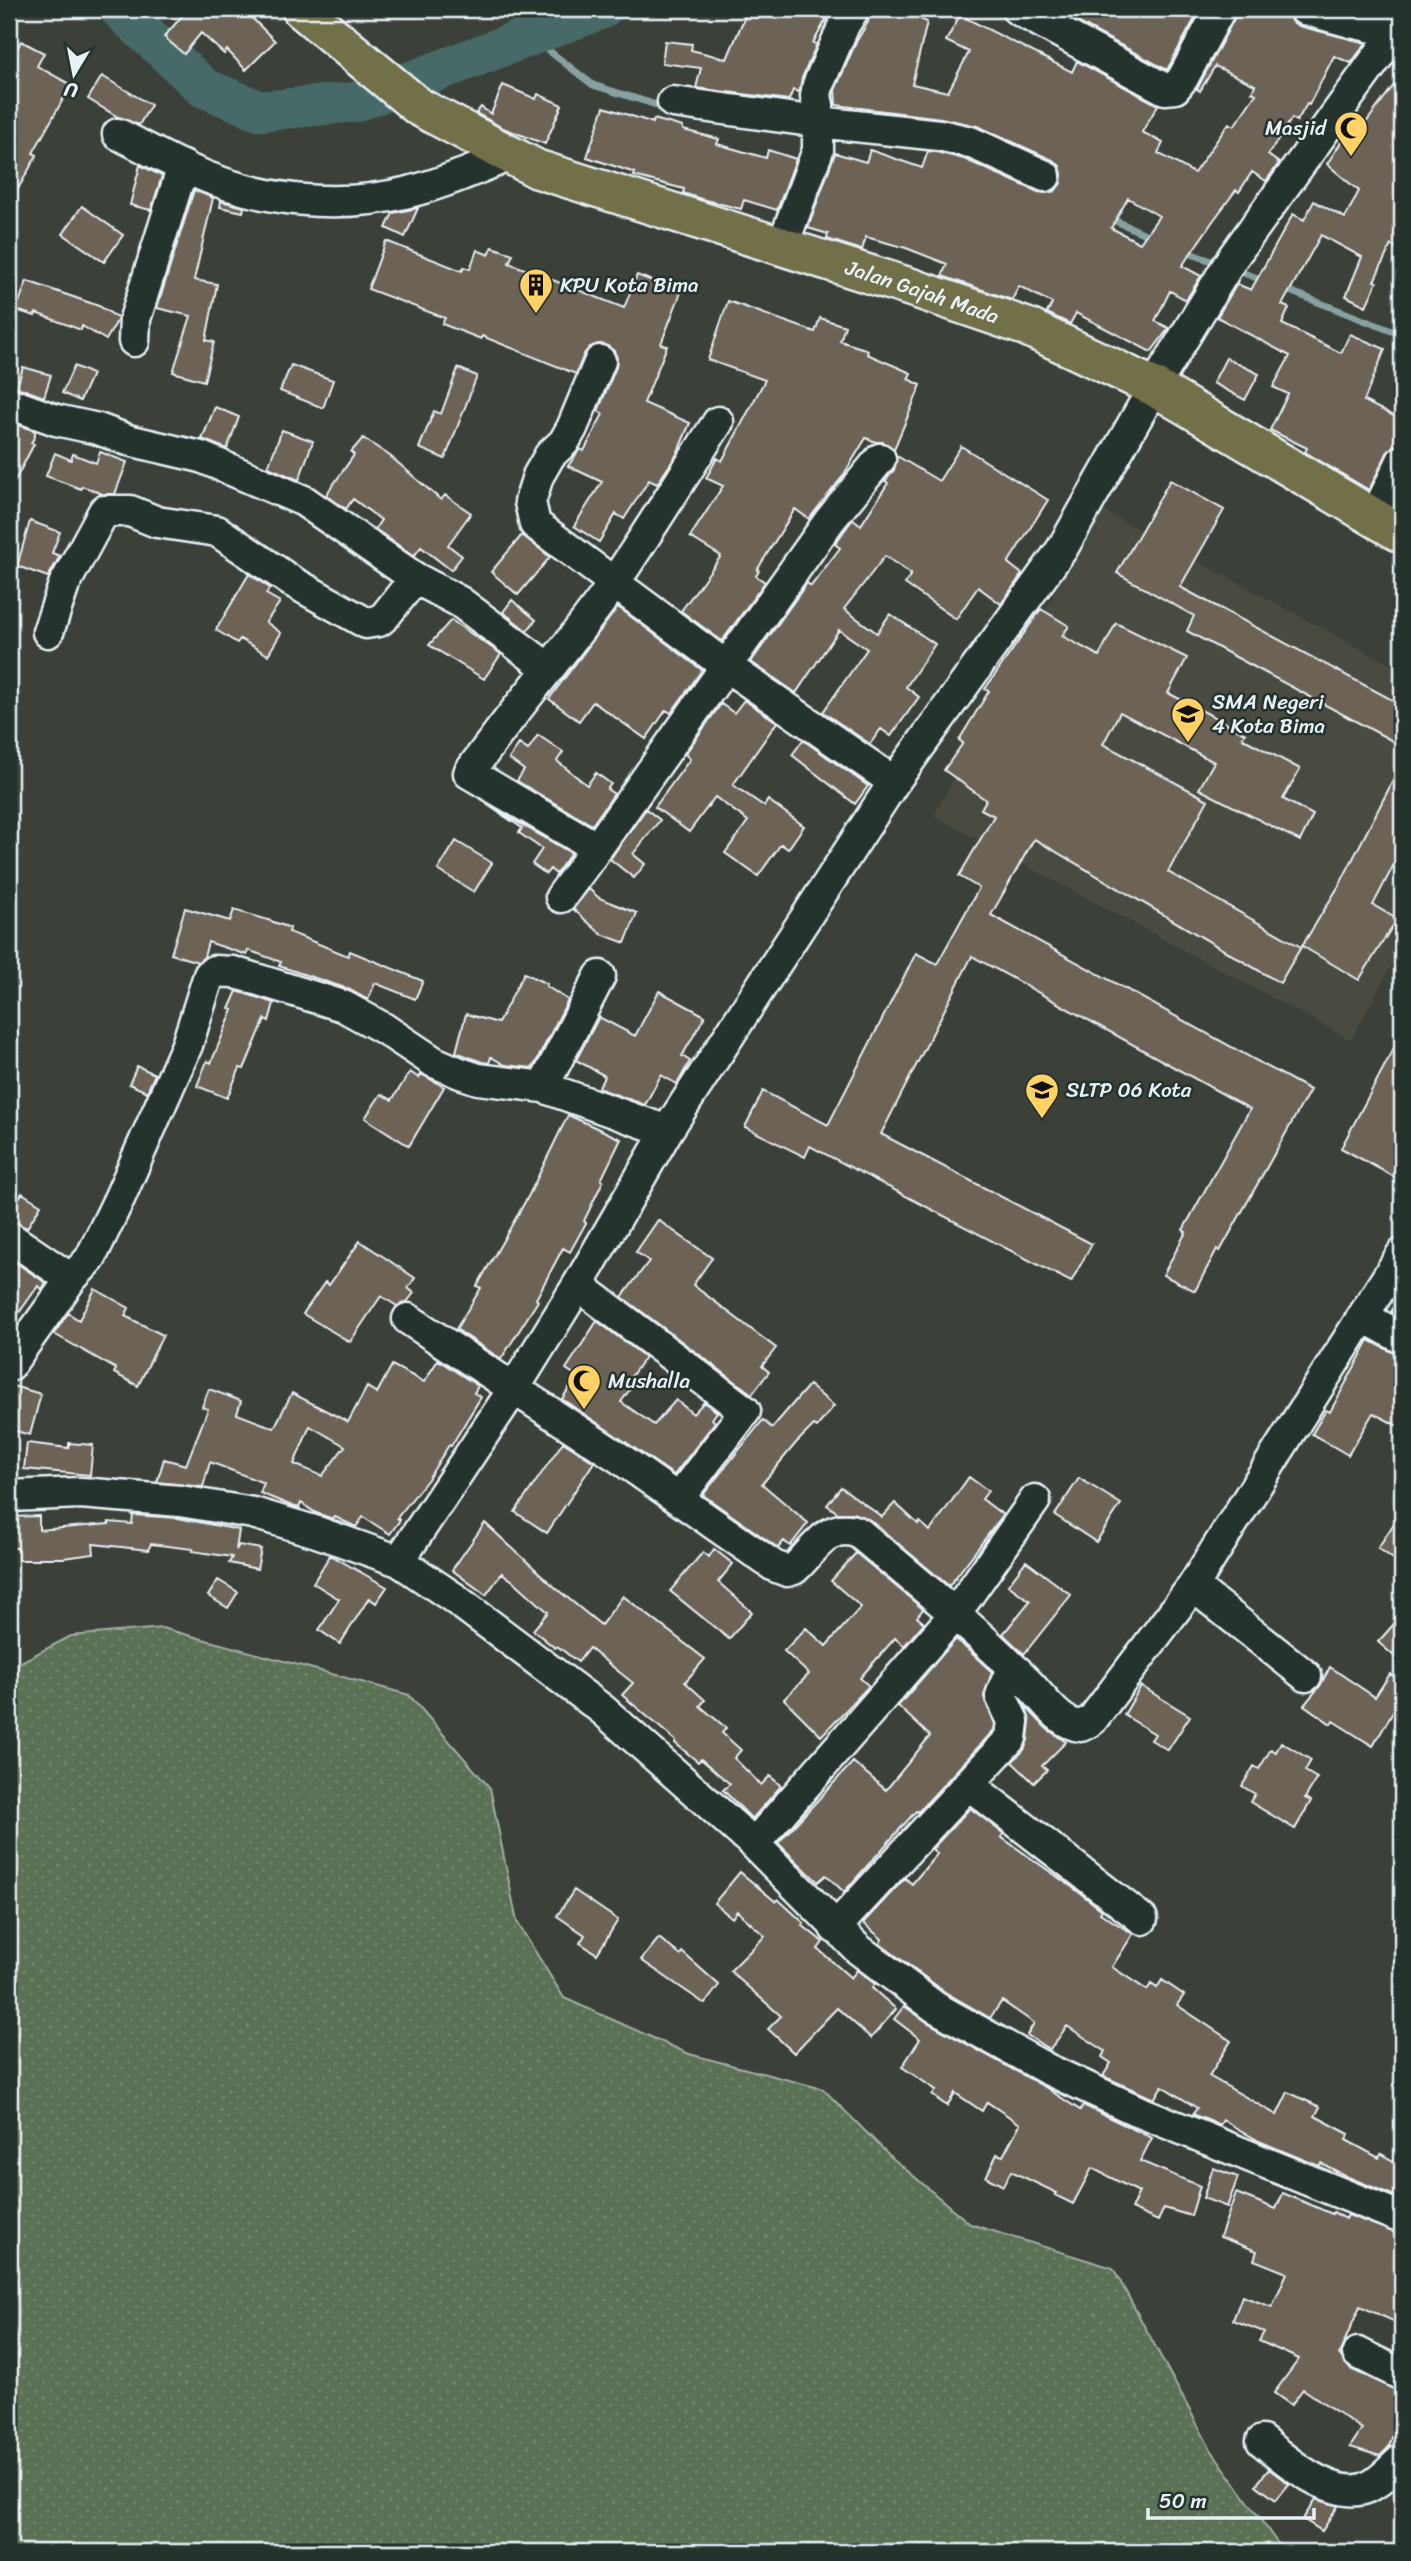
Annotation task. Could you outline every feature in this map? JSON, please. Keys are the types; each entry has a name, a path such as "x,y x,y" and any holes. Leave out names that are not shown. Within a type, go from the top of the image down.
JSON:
{"main road":[{"name":"Jalan Gajah Mada","path":"302,9 419,107 537,169 916,289 1027,327 1154,387 1389,526"}],"street":[{"path":"782,247 818,150 818,85 844,25 854,9"},
{"path":"1017,9 1165,89 1175,88 1183,78 1220,9"},
{"path":"399,1561 513,1390 578,1285 667,1131 894,782 1062,550 1154,387 1227,267 1399,27 1351,22 1304,9"},
{"path":"673,102 949,137 970,142 1045,176"},
{"path":"118,134 183,166 265,195 303,201 360,201 419,189 453,179 510,155"},
{"path":"134,341 135,318 183,166"},
{"path":"600,361 572,428 564,442 550,455 538,476 530,502 535,524 726,666 894,782"},
{"path":"9,403 56,420 201,457 304,502 415,578 460,602 549,670"},
{"path":"597,848 469,773 614,582 718,422"},
{"path":"561,897 830,520 880,458"},
{"path":"1389,526 1402,461"},
{"path":"48,632 64,585 104,511 130,511 157,522 217,531 291,581 366,623 379,621 385,616 415,578"},
{"path":"9,1365 71,1279 90,1259 187,1045 209,975 214,971 233,972 343,1006 383,1028 434,1062 460,1073 478,1079 543,1087 667,1131"},
{"path":"543,1087 600,976"},
{"path":"9,1237 71,1279"},
{"path":"408,1319 774,1566 787,1571 794,1569 831,1532 848,1528 859,1533 955,1614 1017,1671 1066,1722 1075,1726 1090,1723 1192,1586 1402,1254"},
{"path":"578,1285 745,1411 678,1499"},
{"path":"1364,1317 1402,1338"},
{"path":"9,1496 80,1493 180,1501 253,1513 399,1561 454,1598 603,1710 754,1844 835,1928 898,1981 935,2007 1046,2069 1140,2112 1402,2218"},
{"path":"754,1844 955,1614 1035,1500"},
{"path":"1192,1586 1306,1676"},
{"path":"835,1928 1011,1738 1013,1721 1001,1696 1007,1680 1017,1671"},
{"path":"968,1784 1142,1919"},
{"path":"1358,2353 1402,2375"},
{"path":"1262,2441 1290,2465 1324,2483 1351,2490 1365,2488 1402,2459"}],"shaded area":[{"name":"SMA Negeri 4 Kota Bima","path":"1100,509 1402,671 1402,946 1351,1040 934,816"}],"green space":[{"path":"162,1628 409,1695 490,1788 517,1922 564,1998 689,2054 823,2089 890,2156 970,2224 1113,2268 1210,2448 1278,2544 1300,2552 9,2552 9,1668 71,1636"}],"building":[{"path":"188,9 243,9 275,41 246,70 227,50 224,54 201,33 184,54 164,37"},
{"path":"748,9 832,9 813,43 817,44 802,78 799,92 793,90 789,100 696,88 701,68 662,63 665,41 692,44 691,50 727,59"},
{"path":"871,9 898,9 927,22 912,84 948,92 969,52 946,41 960,15 1072,72 1077,61 1158,105 1142,132 1163,143 1158,153 1194,173 1229,123 1234,126 1256,94 1252,92 1255,85 1215,66 1200,91 1197,89 1237,9 1287,9 1291,21 1299,26 1366,43 1351,63 1334,56 1309,105 1307,104 1297,121 1292,118 1268,155 1279,163 1266,181 1252,172 1239,192 1236,190 1213,221 1182,266 1201,276 1186,300 1170,291 1155,321 1169,328 1151,352 1076,313 1070,324 1047,313 1052,303 1019,286 1012,300 942,276 947,264 906,248 866,237 862,250 827,239 828,234 808,228 835,153 866,162 870,150 922,168 928,151 936,152 964,159 1038,192 1055,191 1061,183 1060,166 1053,160 977,126 941,118 836,105 835,90 868,22","holes":["1128,198 1159,216 1140,243 1111,228"]},
{"path":"1053,9 1200,9 1167,70"},
{"path":"21,41 44,53 37,66 71,85 33,153 37,155 9,205 9,64"},
{"path":"1402,74 1402,251 1391,245 1366,306 1346,296 1362,257 1321,235 1282,305 1289,308 1282,324 1341,353 1350,334 1385,349 1364,401 1402,420 1402,444 1393,446 1387,453 1369,490 1305,452 1307,448 1270,430 1288,394 1273,387 1290,356 1217,317 1237,284 1251,290 1293,214 1304,220 1314,201 1345,218 1359,191 1327,164 1354,122 1362,128"},
{"path":"102,76 151,105 139,125 118,117 88,99"},
{"path":"503,85 536,99 538,94 562,105 545,144 503,128 476,113 481,107 491,114"},
{"path":"604,107 653,123 654,119 683,127 683,130 719,139 717,144 766,158 768,150 796,159 777,210 744,200 741,209 701,199 683,193 684,189 634,176 635,173 587,157"},
{"path":"140,165 162,176 151,210 130,205"},
{"path":"194,190 213,198 194,280 217,284 206,340 214,342 204,381 173,372 191,316 157,308"},
{"path":"221,201 244,207 243,212 220,207"},
{"path":"82,206 123,235 104,262 63,234"},
{"path":"418,208 405,237 386,228 393,213"},
{"path":"386,241 462,271 464,267 470,269 477,250 489,255 492,247 513,254 509,263 624,308 637,275 681,292 661,344 667,346 644,403 690,423 677,454 657,484 649,480 624,519 616,514 599,542 574,526 602,482 568,466 580,449 584,451 603,414 598,411 616,367 617,358 614,351 606,345 590,347 584,354 576,374 482,336 481,339 442,324 445,318 368,289"},
{"path":"27,281 99,306 118,318 106,340 82,326 81,330 36,313 35,316 16,310"},
{"path":"728,301 815,332 820,318 845,326 840,341 868,350 867,354 911,373 908,379 921,385 894,449 883,442 866,438 843,476 809,519 795,509 757,570 759,571 756,576 765,582 722,641 681,611 721,556 690,537 723,486 706,478 717,458 722,461 765,380 708,360"},
{"path":"1226,358 1259,374 1245,400 1213,383"},
{"path":"291,365 333,380 323,408 280,391"},
{"path":"74,366 92,374 80,401 62,393"},
{"path":"23,367 51,375 44,397 17,387"},
{"path":"458,368 477,376 445,459 419,448 434,411 441,414"},
{"path":"215,407 239,417 227,449 202,439"},
{"path":"13,423 35,431 35,436 31,443 34,444 9,492 9,430"},
{"path":"282,430 313,441 299,480 268,467"},
{"path":"363,438 390,456 441,500 445,495 471,513 448,545 462,556 451,570 421,547 414,556 375,529 381,520 353,499 346,509 326,495 354,455 351,452"},
{"path":"961,446 1048,500 1008,563 1022,574 1001,604 978,587 956,619 905,584 911,574 885,556 844,609 877,633 890,614 935,644 906,687 919,697 891,736 881,729 870,744 823,712 867,649 839,630 796,693 751,662 807,583 811,586 840,548 835,544 853,519 861,525 888,483 885,481 894,470 897,456 939,481"},
{"path":"100,452 127,462 115,494 102,494 82,486 81,489 46,476 55,453 71,460 73,454 96,463"},
{"path":"1170,480 1224,510 1180,587 1402,705 1402,746 1187,631 1194,616 1117,573"},
{"path":"30,521 60,532 52,553 60,556 48,577 17,566"},
{"path":"522,535 550,557 518,595 491,572"},
{"path":"249,574 270,588 266,594 280,602 266,622 281,633 268,655 240,639 237,643 216,630"},
{"path":"512,600 536,620 527,631 503,612"},
{"path":"618,607 702,670 671,713 666,710 646,739 593,702 579,721 549,699"},
{"path":"1041,609 1069,626 1062,636 1099,656 1116,623 1187,658 1168,693 1245,733 1242,738 1300,769 1283,799 1313,815 1300,841 1199,789 1214,762 1120,712 1103,744 1208,800 1168,872 1301,947 1280,983 1034,839 991,915 1310,1090 1195,1291 1163,1275 1186,1232 1183,1230 1250,1109 972,956 881,1134 1092,1244 1071,1282 810,1146 805,1157 745,1127 763,1091 828,1125 916,953 937,964 979,888 959,876 994,816 981,809 986,800 944,770 963,743 959,740 989,691 985,689"},
{"path":"451,620 501,654 484,679 429,645"},
{"path":"744,700 777,722 733,785 764,806 768,800 804,826 788,849 781,844 758,876 725,853 748,821 715,797 689,832 655,807 690,759 685,754 721,704 734,713"},
{"path":"538,735 563,752 557,761 587,785 596,773 611,784 607,789 614,794 592,825 517,781 524,770 509,759 519,744 528,750"},
{"path":"803,740 868,786 855,804 792,755"},
{"path":"1402,763 1402,849 1373,905 1397,919 1359,980 1302,946 1340,884"},
{"path":"486,804 571,853 556,874 550,869 546,874 532,864 542,849 519,833 522,828"},
{"path":"646,809 660,820 633,854 645,864 634,878 610,859"},
{"path":"456,841 492,863 474,892 438,870"},
{"path":"589,889 599,898 637,913 625,943 601,934 573,909"},
{"path":"185,908 230,921 234,910 268,920 290,928 289,932 348,956 350,951 423,981 415,999 375,983 368,1000 348,989 279,966 281,962 248,950 247,955 208,942 204,957 198,962 171,954"},
{"path":"524,973 547,984 546,986 568,1000 533,1068 505,1065 491,1057 489,1063 482,1062 456,1052 466,1014 498,1023"},
{"path":"237,991 274,1003 269,1021 265,1019 244,1069 240,1068 227,1098 197,1086 207,1061 211,1063 233,1010 229,1009"},
{"path":"659,991 705,1016 682,1056 690,1061 677,1084 661,1075 645,1105 598,1088 605,1076 576,1060 599,1017 635,1036"},
{"path":"1402,1033 1402,1181 1341,1148"},
{"path":"137,1066 155,1074 147,1092 129,1084"},
{"path":"410,1072 419,1078 421,1074 444,1087 409,1146 365,1118 381,1094 392,1100"},
{"path":"568,1115 621,1139 601,1180 603,1181 584,1221 586,1223 570,1252 563,1248 536,1299 538,1301 501,1359 456,1329 481,1288 477,1286 529,1195"},
{"path":"22,1193 41,1205 27,1228 9,1220 9,1215"},
{"path":"658,1220 712,1258 693,1285 776,1348 762,1366 769,1372 752,1394 622,1297 649,1261 636,1252"},
{"path":"360,1241 415,1278 408,1288 414,1293 407,1302 397,1306 381,1296 350,1342 303,1314 325,1282 329,1285"},
{"path":"9,1258 46,1283 42,1289 38,1286 9,1327"},
{"path":"95,1289 129,1308 125,1316 163,1335 138,1386 114,1373 116,1369 54,1334 68,1313 79,1320"},
{"path":"1402,1291 1402,1318 1391,1312"},
{"path":"597,1321 645,1357 628,1381 633,1385 621,1402 654,1425 676,1400 693,1414 704,1402 717,1412 712,1419 715,1422 674,1475 562,1399 577,1376 566,1369"},
{"path":"1369,1340 1402,1355 1402,1428 1373,1413 1348,1455 1312,1434 1326,1410 1330,1412"},
{"path":"438,1360 478,1386 474,1393 481,1397 451,1446 449,1445 428,1479 397,1518 400,1520 390,1534 363,1517 356,1527 335,1517 333,1519 316,1513 301,1503 299,1508 292,1506 260,1493 264,1483 210,1462 203,1487 157,1482 164,1459 186,1465 208,1409 202,1407 209,1389 241,1401 237,1414 274,1428 292,1393 348,1422 367,1387 377,1393 392,1365 424,1382","holes":["310,1426 345,1446 322,1476 294,1464"]},
{"path":"9,1385 41,1394 30,1435 9,1429"},
{"path":"809,1385 834,1406 817,1427 814,1425 796,1443 762,1484 808,1523 790,1546 784,1541 778,1548 703,1495 763,1420 772,1428"},
{"path":"563,1442 594,1462 547,1533 515,1512"},
{"path":"27,1443 69,1448 69,1443 93,1445 90,1475 24,1469"},
{"path":"969,1477 988,1491 982,1499 1003,1515 949,1586 870,1520 853,1513 838,1513 827,1505 841,1487 882,1517 895,1503 930,1531"},
{"path":"1079,1478 1121,1504 1096,1542 1055,1515"},
{"path":"1402,1511 1402,1565 1378,1548"},
{"path":"133,1515 178,1518 239,1530 236,1550 239,1545 261,1549 257,1569 229,1563 232,1557 151,1544 148,1550 93,1544 94,1554 39,1560 18,1560 18,1548 9,1548 9,1517 39,1516 39,1530 109,1522 132,1524"},
{"path":"485,1523 558,1590 601,1625 623,1596 705,1659 685,1682 705,1700 700,1706 726,1728 722,1733 741,1750 734,1758 761,1785 770,1776 781,1786 752,1819 723,1790 730,1784 701,1759 698,1762 622,1695 633,1683 589,1648 578,1662 533,1630 548,1612 517,1584 502,1573 486,1595 452,1570"},
{"path":"714,1549 733,1564 718,1582 752,1612 729,1639 670,1591 703,1552 709,1557"},
{"path":"856,1553 923,1609 917,1617 924,1623 904,1646 895,1638 860,1678 869,1686 821,1736 784,1699 809,1674 784,1651 806,1628 826,1646 861,1607 831,1581"},
{"path":"330,1555 387,1587 376,1603 369,1598 340,1644 319,1630 339,1599 313,1583"},
{"path":"1026,1561 1071,1595 1024,1654 1003,1634 1030,1601 1008,1585"},
{"path":"218,1580 238,1592 228,1608 208,1596"},
{"path":"1402,1615 1402,1663 1378,1642"},
{"path":"956,1639 992,1672 984,1697 995,1724 994,1730 918,1812 916,1811 844,1892 826,1875 818,1882 778,1843 853,1762 886,1790 930,1736 898,1706"},
{"path":"1330,1667 1375,1697 1390,1674 1402,1682 1402,1711 1396,1707 1373,1746 1333,1721 1331,1724 1304,1705 1320,1686"},
{"path":"1141,1686 1190,1716 1168,1750 1151,1740 1155,1734 1124,1715"},
{"path":"1025,1706 1047,1729 1066,1742 1042,1766 1047,1770 1034,1783 1012,1762 1024,1750 1028,1740 1030,1722"},
{"path":"1281,1742 1311,1760 1305,1771 1317,1778 1305,1798 1311,1801 1295,1829 1250,1802 1255,1794 1242,1786 1254,1766 1259,1769 1271,1749 1276,1752"},
{"path":"970,1808 1004,1834 1001,1837 1076,1890 1102,1910 1100,1913 1133,1934 1112,1967 1147,1990 1151,1984 1157,1988 1162,1980 1184,1995 1177,2005 1231,2041 1209,2076 1277,2115 1288,2092 1320,2107 1315,2116 1349,2134 1346,2140 1379,2158 1381,2154 1402,2166 1402,2199 1321,2163 1319,2166 1259,2141 1223,2120 1220,2125 1197,2116 1193,2114 1197,2108 1162,2086 1154,2099 1103,2076 1111,2063 1102,2057 1105,2051 1067,2026 1050,2050 1027,2035 1034,2023 1002,2001 990,2018 945,1992 880,1944 882,1939 863,1923 905,1878 912,1884 937,1854 932,1849"},
{"path":"740,1872 776,1902 778,1899 804,1923 802,1925 823,1942 818,1949 851,1978 857,1970 875,1984 872,1988 896,2009 871,2038 837,2008 794,2053 768,2029 781,2016 730,1971 765,1936 737,1911 732,1918 714,1903"},
{"path":"574,1890 618,1920 597,1954 580,1943 585,1935 557,1916"},
{"path":"659,1938 680,1955 682,1952 719,1985 705,2004 641,1960"},
{"path":"904,2006 1080,2110 1083,2105 1152,2138 1140,2161 1200,2186 1191,2216 1164,2208 1158,2221 1131,2209 1139,2192 1092,2168 1073,2204 1055,2195 1057,2193 1011,2171 1003,2186 986,2177 997,2154 1003,2156 1020,2124 987,2102 982,2111 955,2093 947,2106 932,2095 936,2090 902,2067 920,2039 894,2019"},
{"path":"1213,2168 1238,2177 1227,2207 1203,2198"},
{"path":"1236,2193 1276,2209 1283,2193 1346,2219 1348,2215 1402,2235 1402,2325 1360,2306 1339,2354 1350,2369 1402,2392 1402,2424 1397,2422 1389,2447 1380,2456 1350,2447 1362,2429 1303,2389 1291,2405 1274,2393 1299,2359 1259,2341 1264,2332 1233,2320 1242,2296 1272,2307 1287,2273 1254,2260 1257,2251 1220,2237"},
{"path":"1269,2469 1289,2484 1276,2500 1256,2485"},
{"path":"1316,2499 1338,2506 1322,2531 1303,2519"}],"waterway":[{"path":"119,9 204,88 261,111 356,102 602,9"},
{"path":"530,36 593,85 666,108"},
{"path":"1107,217 1154,238"},
{"path":"1184,251 1222,265"},
{"path":"1233,269 1265,281"},
{"path":"1282,288 1402,335"}],"place":[{"name":"Masjid","path":"1351,158"},
{"name":"KPU Kota Bima","path":"536,315"},
{"name":"SMA Negeri 4 Kota Bima","path":"1188,744"},
{"name":"SLTP 06 Kota","path":"1042,1120"},
{"name":"Mushalla","path":"584,1411"}]}
